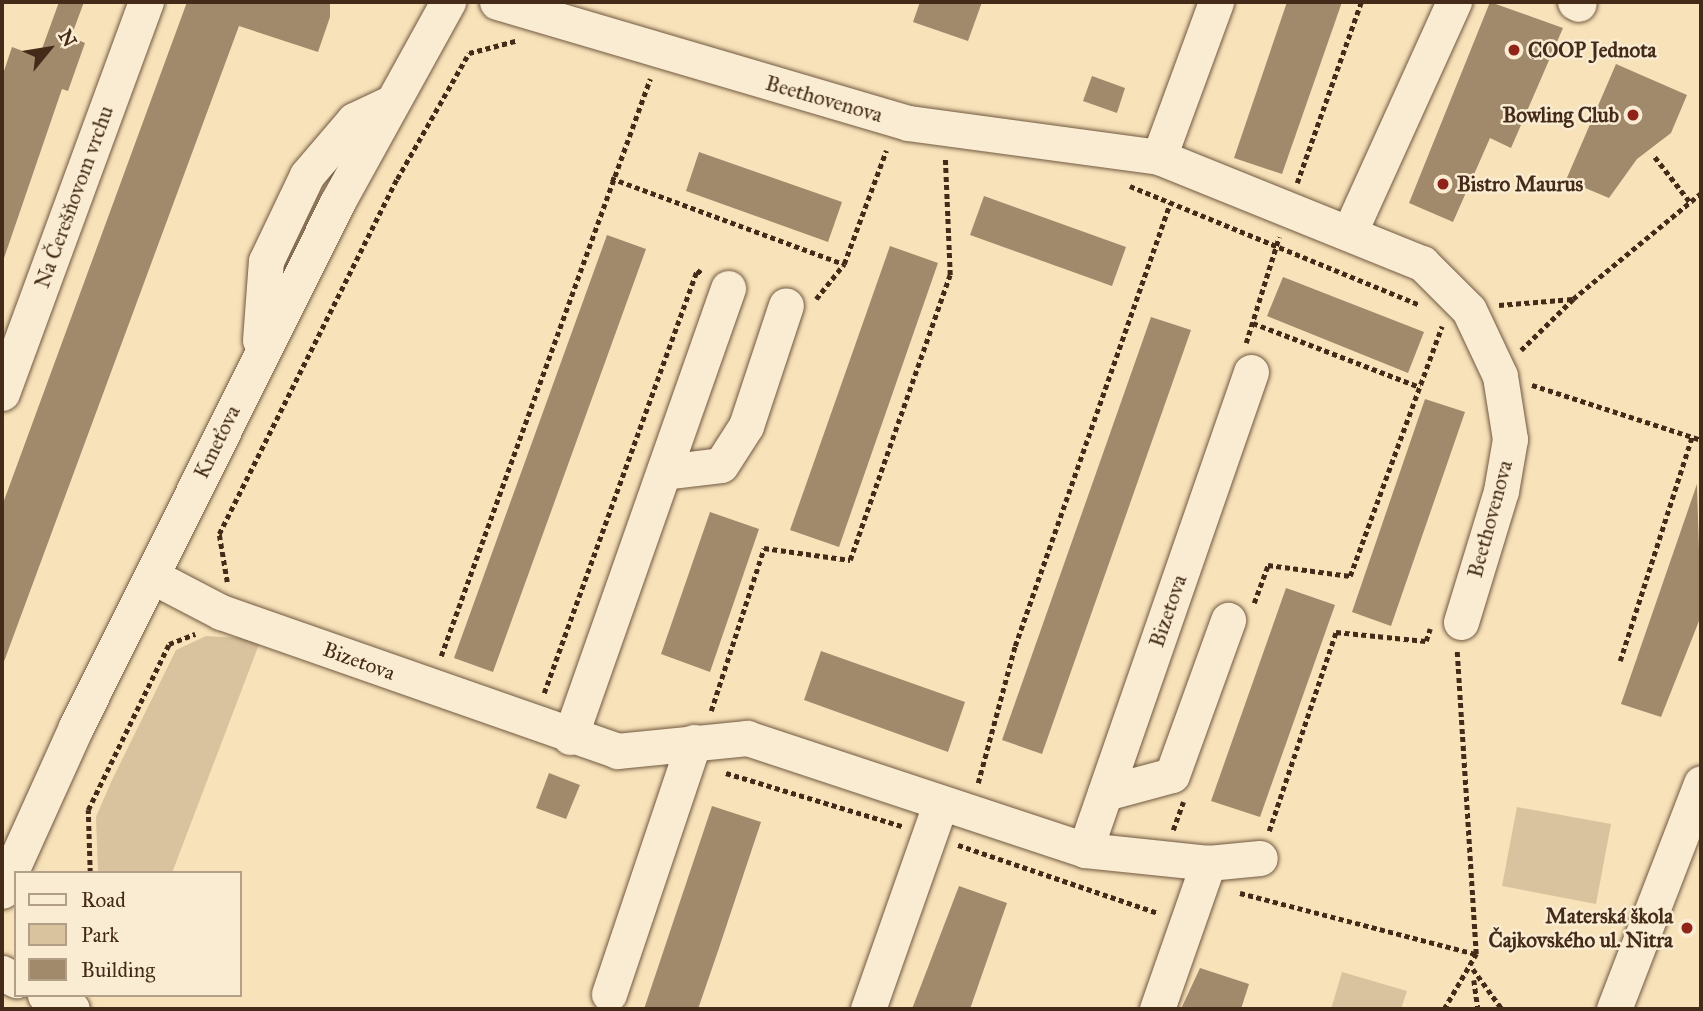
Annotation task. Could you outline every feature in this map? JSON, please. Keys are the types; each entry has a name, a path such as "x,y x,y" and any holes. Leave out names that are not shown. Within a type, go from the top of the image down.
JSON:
{"street":[{"name":"Na Čerešňovom vrchu","path":"2,393 146,2"},
{"name":"Kmeťova","path":"2,891 259,358 389,104 448,2"},
{"name":"Beethovenova","path":"498,2 908,124 1159,157 1350,231 1422,263 1466,317 1500,376 1510,439 1501,491 1448,619"},
{"path":"1159,157 1216,2"},
{"path":"1350,231 1454,2"},
{"path":"570,737 728,288"},
{"path":"664,472 721,466 746,426 786,305"},
{"name":"Bizetova","path":"1085,850 1251,372"},
{"name":"Bizetova","path":"152,576 221,612 570,737 617,751 701,732 747,738 939,832 1085,850 1205,873 1260,858"},
{"path":"1105,793 1172,775 1239,617"},
{"path":"609,995 701,732"},
{"path":"1614,1009 1701,783"},
{"path":"868,1009 939,832"},
{"path":"1157,1009 1205,873"},
{"path":"49,997 72,1009"}],"path":[{"path":"230,594 219,534 397,179 469,53 520,40"},
{"path":"639,71 664,80"},
{"path":"431,687 611,178 651,75"},
{"path":"873,147 898,152"},
{"path":"611,178 844,264 886,151"},
{"path":"933,155 958,157"},
{"path":"701,732 764,548 850,560 950,275 945,156"},
{"path":"1655,157 1690,202"},
{"path":"1124,183 1466,317"},
{"path":"1509,343 1516,355 1573,299 1701,193"},
{"path":"975,795 1015,646 1170,203"},
{"path":"543,698 697,270 728,288"},
{"path":"1239,617 1268,565 1350,576 1420,387 1466,317 1490,306 1573,299"},
{"path":"1253,323 1420,387"},
{"path":"1524,381 1701,440"},
{"path":"1620,661 1692,437"},
{"path":"1260,858 1336,632 1426,641 1448,619"},
{"path":"1448,619 1471,799 1476,954 1473,969 1478,1009"},
{"path":"90,871 88,810 169,644 201,632"},
{"path":"720,771 939,832 954,843 1188,922"},
{"path":"1169,842 1187,792"},
{"path":"1205,873 1476,954"},
{"path":"1444,1009 1473,969"},
{"path":"1474,979 1502,1009"}],"green space":[{"path":"206,636 261,639 173,871 98,871 96,817 176,650"},
{"path":"1517,807 1611,824 1596,904 1502,886"},
{"path":"1342,972 1407,991 1401,1009 1331,1009"}],"building":[{"path":"59,2 84,2 71,37 85,43 68,91 62,89 2,264 2,77 12,47 39,57"},
{"path":"187,2 330,2 330,17 318,52 239,26 2,667 2,506"},
{"path":"920,2 982,2 968,41 913,22"},
{"path":"1287,2 1342,2 1282,174 1234,158"},
{"path":"1490,2 1563,28 1511,148 1490,138 1453,222 1409,203"},
{"path":"1616,64 1687,95 1671,133 1637,159 1609,198 1566,180"},
{"path":"1092,76 1125,88 1117,113 1083,101"},
{"path":"699,152 842,202 828,242 686,191"},
{"path":"984,196 1126,247 1112,286 970,235"},
{"path":"607,235 646,249 493,672 454,658"},
{"path":"890,246 938,263 839,547 790,530"},
{"path":"1283,277 1424,332 1408,373 1267,316"},
{"path":"1151,317 1191,330 1042,754 1002,740"},
{"path":"1425,399 1465,412 1391,626 1352,612"},
{"path":"1697,484 1701,616 1661,717 1621,704"},
{"path":"710,512 759,529 710,672 661,654"},
{"path":"1286,588 1335,605 1260,817 1211,801"},
{"path":"821,651 965,702 948,752 804,700"},
{"path":"549,773 580,785 566,819 536,808"},
{"path":"712,806 761,822 718,951 698,1009 644,1009"},
{"path":"959,886 1007,903 970,1009 912,1009"},
{"path":"1200,968 1249,984 1241,1009 1181,1009"}],"place":[{"name":"COOP Jednota","path":"1514,50"},
{"name":"Bowling Club","path":"1633,115"},
{"name":"Bistro Maurus","path":"1443,184"},
{"name":"Materská škola Čajkovského ul. Nitra","path":"1687,928"}]}
